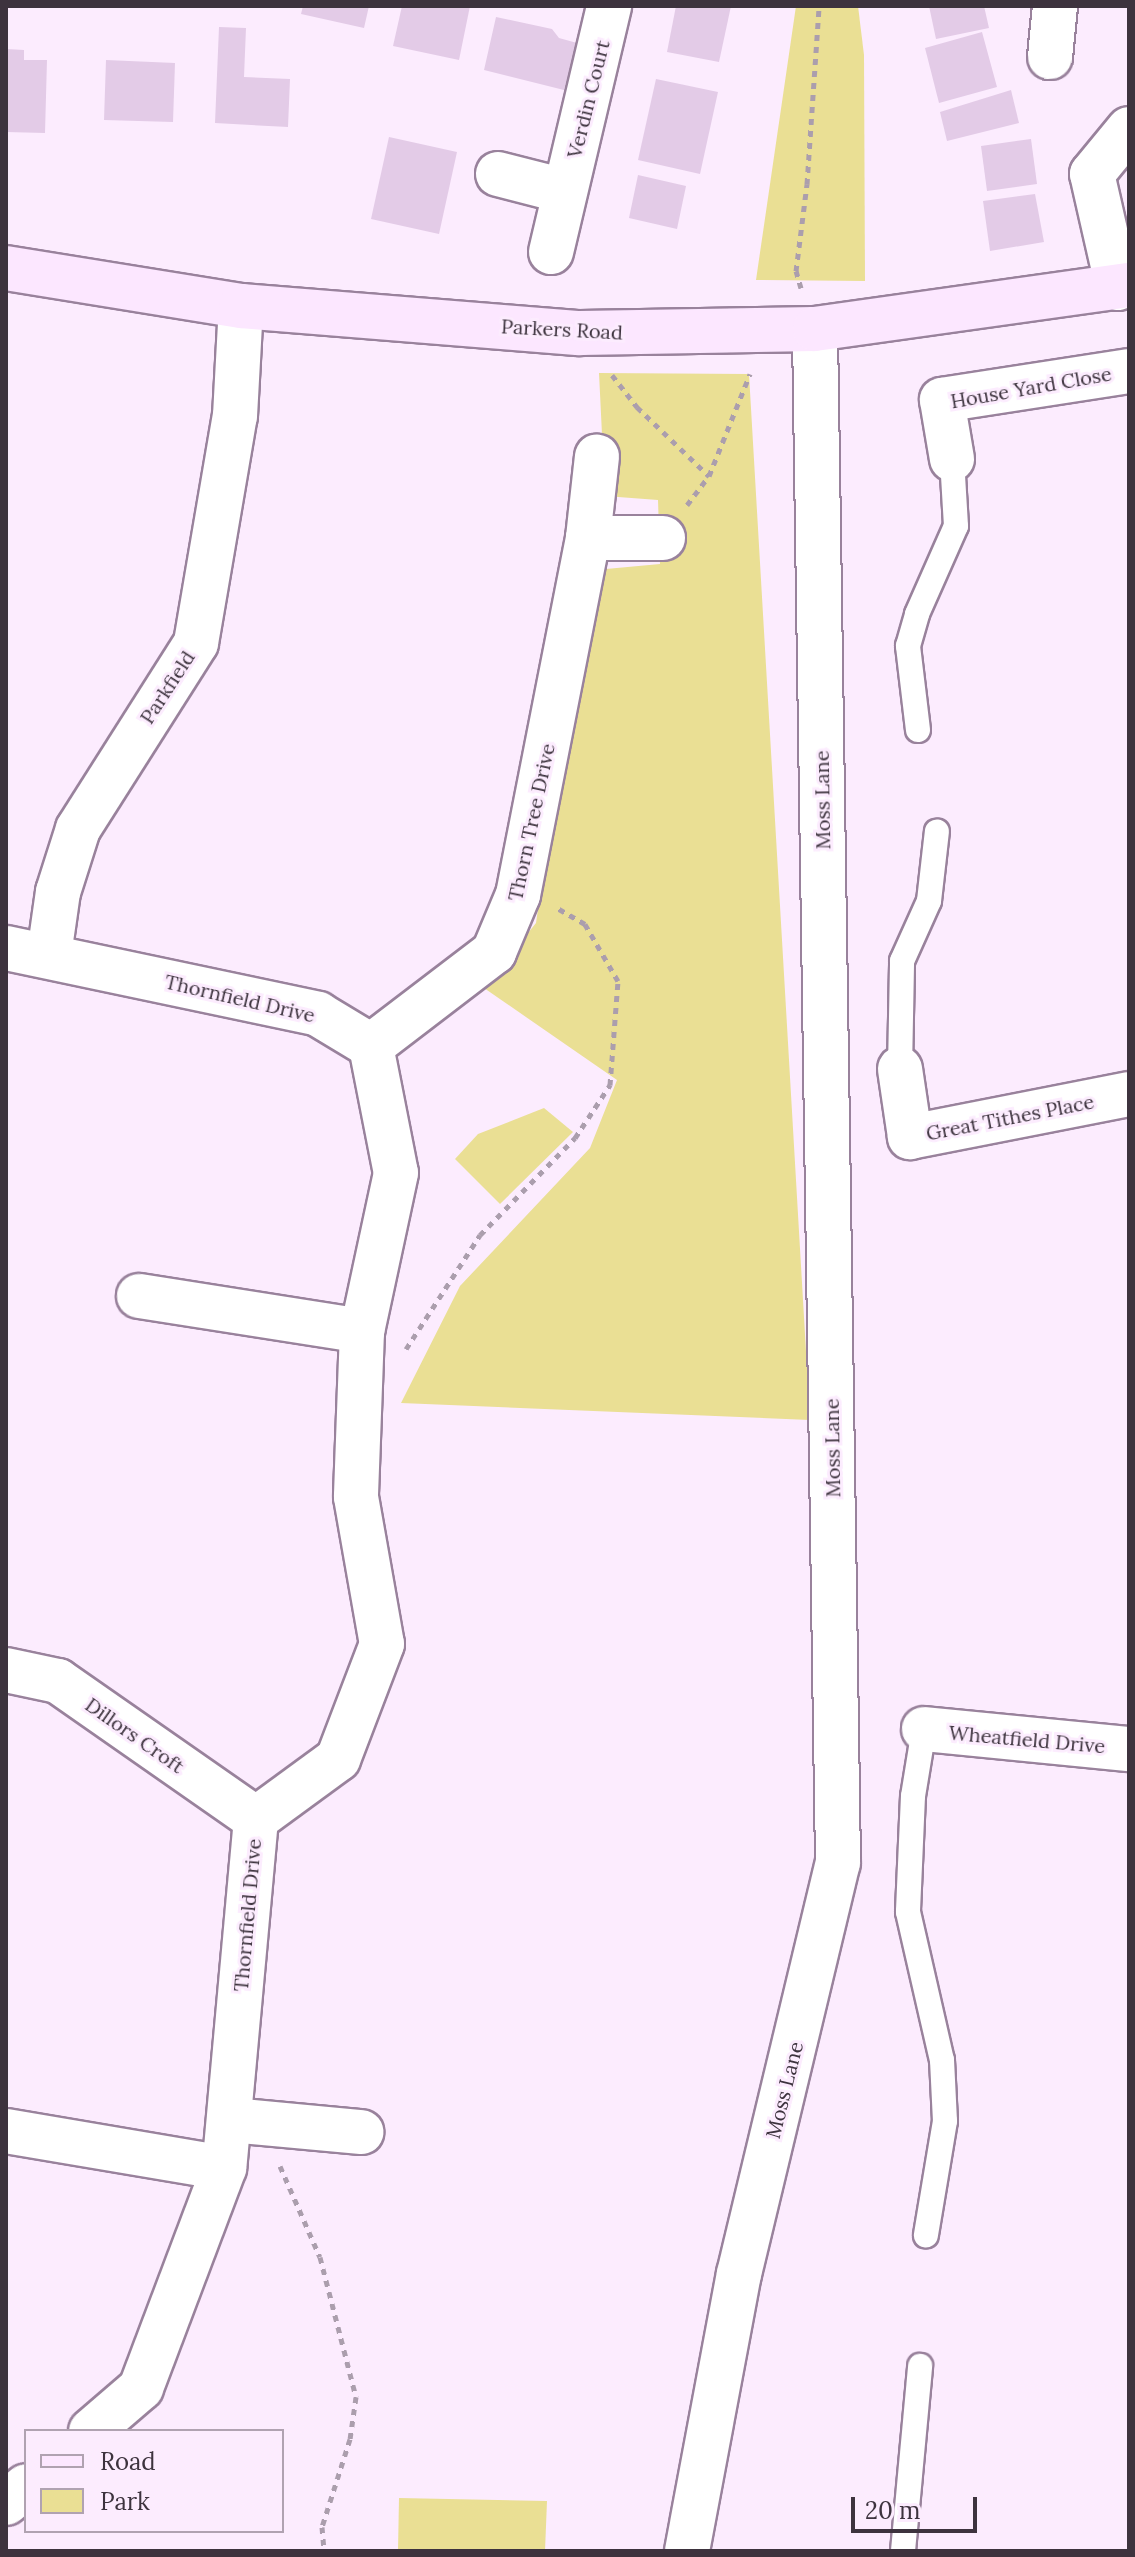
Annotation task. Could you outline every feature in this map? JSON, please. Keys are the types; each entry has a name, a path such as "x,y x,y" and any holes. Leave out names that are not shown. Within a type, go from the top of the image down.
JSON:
{"street":[{"name":"Verdin Court","path":"551,252 609,6"},
{"path":"1050,57 1055,6"},
{"name":"Parkers Road","path":"6,268 241,306 580,333 815,329 1124,286 1092,174 1129,129"},
{"path":"498,174 564,191"},
{"name":"Parkfield","path":"49,955 58,892 78,829 196,643 235,416 241,306"},
{"name":"Moss Lane","path":"687,2551 739,2274 838,1863 815,329"},
{"name":"House Yard Close","path":"952,459 942,400 1129,371"},
{"name":"Thorn Tree Drive","path":"371,1046 494,952 518,895 588,538 597,456"},
{"path":"588,538 663,538"},
{"name":"Thornfield Drive","path":"6,948 318,1014 371,1046 396,1173 362,1331 356,1497 382,1644 338,1759 256,1819 250,2122 224,2168 141,2388 93,2429"},
{"name":"Great Tithes Place","path":"900,1069 910,1137 1129,1094"},
{"path":"139,1296 362,1331"},
{"name":"Dillors Croft","path":"6,1670 58,1681 256,1819"},
{"name":"Wheatfield Drive","path":"924,1729 1129,1749"},
{"path":"250,2122 361,2132"},
{"path":"6,2131 224,2168"},
{"path":"6,2503 24,2488"}],"lane":[{"path":"918,730 908,646 917,614 945,561 956,526 952,459"},
{"path":"900,1069 902,961 929,901 937,831"},
{"path":"924,1729 913,1796 908,1912 942,2060 945,2121 926,2235"},
{"path":"903,2551 920,2366"}],"path":[{"path":"663,538 709,476 749,374 815,329 796,271 807,184 819,6"},
{"path":"580,333 637,407 709,476"},
{"path":"399,1361 480,1235 575,1138 610,1085 619,1014 618,981 606,953 585,924 518,895"},
{"path":"250,2122 276,2159 320,2257 356,2397 350,2439 322,2527 324,2551"}],"green space":[{"path":"796,6 858,6 864,55 865,281 756,280"},
{"path":"599,373 749,374 810,1420 401,1403 460,1286 590,1148 617,1080 484,988 536,923 562,743 606,569 660,564 658,500 605,496"},
{"path":"544,1108 573,1132 500,1204 455,1159 478,1134"},
{"path":"399,2498 547,2501 545,2551 398,2551"}],"building":[{"path":"303,6 369,6 364,28 301,14"},
{"path":"402,6 470,6 459,60 393,46"},
{"path":"676,6 731,6 719,62 667,52"},
{"path":"929,6 984,6 989,28 936,39"},
{"path":"496,17 552,29 559,38 577,43 564,90 484,70"},
{"path":"219,27 246,28 244,77 290,79 288,127 215,123"},
{"path":"982,32 997,87 939,103 925,48"},
{"path":"6,49 24,50 24,60 47,60 45,133 6,132"},
{"path":"106,60 175,63 173,122 104,120"},
{"path":"656,79 718,92 700,174 638,160"},
{"path":"1011,90 1019,123 947,141 940,112"},
{"path":"389,137 457,152 439,234 371,219"},
{"path":"1031,139 1037,184 987,191 981,146"},
{"path":"638,175 686,186 677,229 629,218"},
{"path":"1035,194 1044,242 990,251 983,201"}]}
